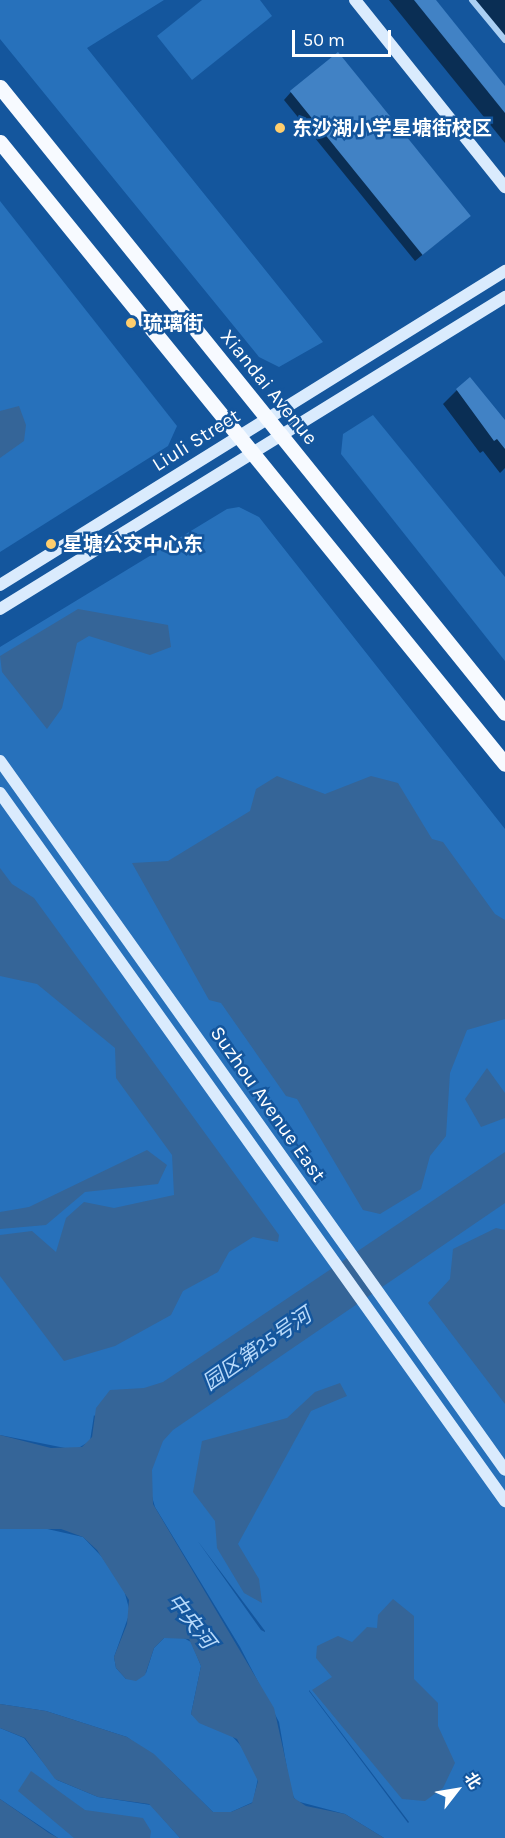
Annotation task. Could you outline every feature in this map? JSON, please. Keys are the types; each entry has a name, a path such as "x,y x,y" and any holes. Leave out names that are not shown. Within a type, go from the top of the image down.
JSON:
{"main road":[{"path":"354,0 505,187"},
{"name":"Xiandai Avenue","path":"0,87 505,713"},
{"path":"0,142 255,452 505,764"},
{"name":"Liuli Street","path":"0,585 505,271"},
{"name":"Liuli Street","path":"0,609 505,297"},
{"name":"Suzhou Avenue East","path":"0,761 505,1470"},
{"name":"Suzhou Avenue East","path":"0,793 505,1501"}],"street":[{"path":"472,0 505,40"}],"shaded area":[{"path":"0,0 164,0 87,48 323,342 279,367 259,357 0,39"},
{"path":"202,0 260,0 272,16 192,80 157,36"},
{"path":"0,201 177,426 168,446 0,552"},
{"path":"373,415 505,577 505,661 341,454 343,434"},
{"path":"239,507 259,517 505,829 505,1838 384,1838 345,1814 296,1801 291,1792 279,1722 240,1647 155,1507 150,1490 94,1415 90,1441 75,1450 0,1435 0,647 227,509","holes":["197,1540 265,1631 265,1632 261,1630","309,1691 409,1822 408,1823"]},
{"path":"34,1526 83,1537 102,1557 124,1590 130,1612 114,1657 116,1668 126,1679 146,1673 154,1648 164,1638 180,1636 191,1642 201,1666 191,1714 205,1725 230,1734 242,1747 258,1778 253,1802 231,1812 213,1812 169,1769 127,1737 46,1711 0,1704 0,1529"},
{"path":"0,1728 24,1738 57,1780 98,1797 151,1805 180,1838 58,1838 0,1799"}],"water":[{"path":"19,406 26,425 24,441 0,458 0,411"},
{"path":"78,609 168,625 171,647 150,655 89,636 77,643 62,708 47,729 2,672 0,656"},
{"path":"277,776 325,794 371,776 398,783 432,839 443,842 495,914 505,920 505,1019 467,1030 450,1073 446,1136 430,1156 421,1189 380,1214 363,1210 297,1099 286,1096 221,1003 209,1000 132,863 168,861 250,811 256,789"},
{"path":"0,868 12,884 34,898 279,1235 278,1242 253,1237 229,1252 218,1272 183,1291 171,1315 115,1346 64,1361 0,1276 0,1235 32,1231 56,1252 66,1218 84,1202 114,1208 174,1195 172,1155 116,1078 115,1048 37,984 0,976"},
{"path":"487,1068 505,1093 505,1118 481,1127 465,1099"},
{"path":"147,1150 167,1165 158,1184 85,1192 46,1225 0,1229 0,1212 29,1207"},
{"path":"505,1152 505,1203 173,1430 163,1441 152,1470 153,1504 274,1708 294,1798 306,1806 345,1814 384,1838 180,1838 149,1804 98,1797 55,1779 25,1738 0,1728 0,1704 46,1711 127,1737 154,1754 213,1812 231,1812 252,1803 258,1781 237,1739 199,1723 191,1714 201,1666 189,1639 164,1638 154,1648 145,1675 136,1681 126,1679 116,1668 114,1657 127,1624 129,1600 97,1550 83,1537 61,1529 0,1529 0,1435 51,1448 82,1447 92,1437 96,1408 110,1390 144,1388 163,1382"},
{"path":"496,1228 505,1230 505,1404 428,1303 450,1279 453,1249"},
{"path":"340,1383 347,1396 311,1411 238,1544 259,1579 262,1603 244,1593 217,1548 215,1521 193,1492 202,1441 287,1418 315,1392"},
{"path":"393,1599 414,1616 414,1679 438,1703 438,1726 455,1763 443,1788 425,1801 402,1799 312,1690 332,1677 316,1658 317,1646 338,1636 352,1642 367,1627 377,1628 378,1615"},
{"path":"31,1771 85,1810 143,1818 151,1831 150,1838 74,1838 18,1791"},
{"path":"0,1799 49,1833 58,1838 0,1838"}],"building":[{"path":"414,0 436,0 505,86 505,113"},
{"path":"338,52 471,216 423,255 290,91"},
{"path":"470,377 505,420 505,449 497,439 494,441 456,389"}],"place":[{"name":"东沙湖小学星塘街校区","path":"280,128"},
{"name":"琉璃街","path":"131,323"},
{"name":"星塘公交中心东","path":"51,544"}],"water label":[{"name":"园区第25号河","path":"257,1349"},
{"name":"中央河","path":"191,1621"}]}
